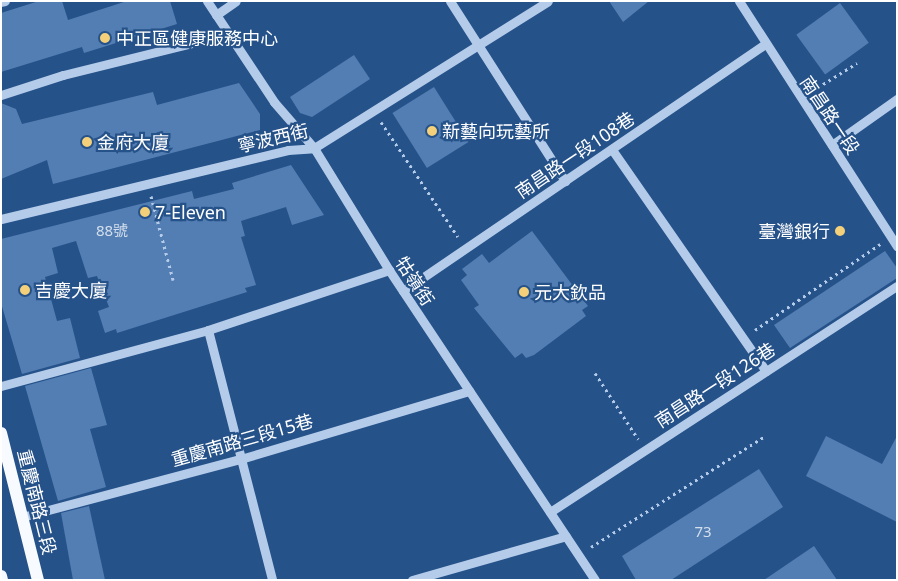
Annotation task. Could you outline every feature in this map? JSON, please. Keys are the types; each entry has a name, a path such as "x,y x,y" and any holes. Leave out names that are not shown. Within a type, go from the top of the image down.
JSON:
{"main road":[{"name":"重慶南路三段","path":"1,433 38,580"},
{"path":"1,576 2,580"}],"street":[{"path":"1,2 5,1"},
{"name":"牯嶺街","path":"207,1 274,102 314,148 403,292 595,580"},
{"path":"216,14 236,1"},
{"path":"450,1 565,181"},
{"name":"寧波西街","path":"1,219 288,150 314,148 548,1"},
{"name":"南昌路一段","path":"739,1 764,45 799,99 894,234 897,246"},
{"path":"1,95 63,75 229,34"},
{"name":"南昌路一段108巷","path":"403,292 465,248 613,151 764,45"},
{"path":"832,145 897,99"},
{"path":"613,151 766,371"},
{"path":"1,386 208,330 389,270"},
{"name":"南昌路一段126巷","path":"550,512 897,286"},
{"path":"208,330 244,458 272,580"},
{"name":"重慶南路三段15巷","path":"22,517 244,458 469,390"},
{"path":"412,580 566,536"}],"path":[{"path":"799,99 857,63"},
{"path":"373,111 465,248"},
{"path":"148,184 173,280"},
{"path":"743,338 894,234"},
{"path":"595,373 645,450"},
{"path":"578,555 766,436"}],"building":[{"path":"39,1 62,1 68,20 127,1 170,1 177,24 84,53 82,47 1,72 1,13"},
{"path":"609,1 649,1 623,22"},
{"path":"840,3 869,43 825,74 796,35"},
{"path":"354,55 370,79 312,117 300,113 290,97"},
{"path":"239,83 260,114 260,130 53,184 47,160 1,179 1,103 16,109 22,124 153,92 157,105"},
{"name":"新藝向玩藝所","path":"434,87 468,142 427,168 392,113"},
{"path":"291,165 324,215 292,225 286,207 241,221 245,236 241,237 256,285 245,288 247,292 117,333 116,329 105,333 98,311 109,307 97,276 88,278 76,241 52,248 58,273 45,277 57,321 70,318 80,358 22,374 1,303 1,239 192,191 194,199 234,189 232,183"},
{"name":"元大欽品","path":"532,231 588,306 582,310 586,316 534,355 526,358 522,353 515,358 474,308 479,305 461,280 467,275 462,269 482,254 489,263"},
{"path":"885,251 897,268 897,278 790,348 774,325"},
{"path":"91,368 107,425 90,429 106,487 58,501 25,386"},
{"path":"826,436 882,464 897,436 897,522 806,476"},
{"path":"759,469 783,507 671,580 636,580 622,556"},
{"path":"89,506 105,580 73,580 61,513"},
{"path":"814,546 837,580 764,580"}],"place":[{"name":"中正區健康服務中心","path":"105,38"},
{"name":"新藝向玩藝所","path":"432,131"},
{"name":"金府大廈","path":"87,142"},
{"name":"7-Eleven","path":"145,212"},
{"name":"臺灣銀行","path":"840,231"},
{"name":"吉慶大廈","path":"25,290"},
{"name":"元大欽品","path":"524,292"}]}
